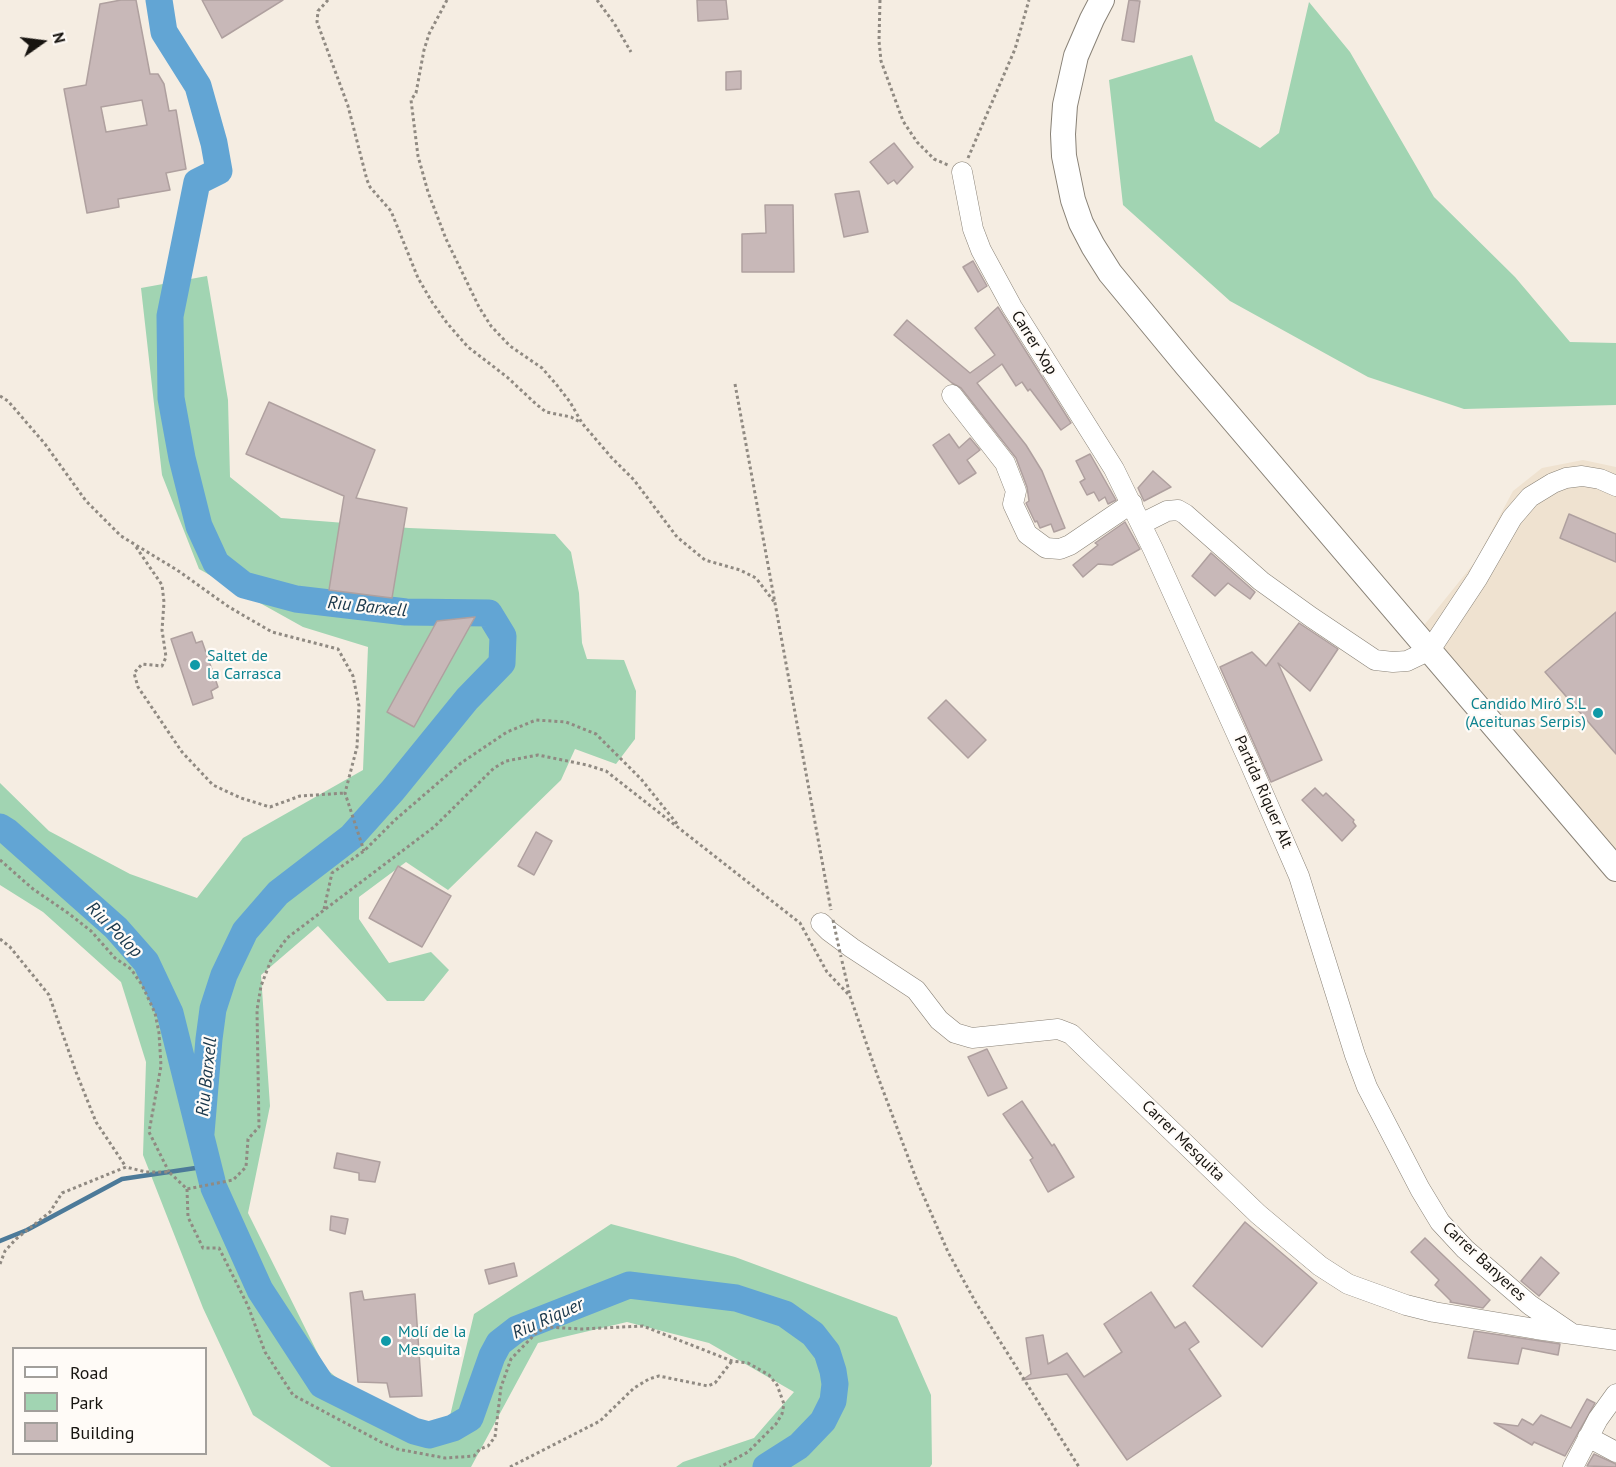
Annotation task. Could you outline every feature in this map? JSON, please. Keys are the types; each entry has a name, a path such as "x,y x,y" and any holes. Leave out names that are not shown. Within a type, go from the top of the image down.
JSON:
{"main road":[{"path":"1102,0 1076,56 1065,105 1064,156 1073,200 1081,223 1110,273 1616,868"}],"street":[{"name":"Carrer Xop","path":"962,172 973,229 981,250 1012,307 1090,428 1132,503"},
{"path":"952,395 1005,463 1016,491 1013,504 1027,534 1046,548 1060,549 1070,545 1132,503"},
{"path":"1141,524 1167,511 1178,510 1261,581 1375,660 1407,661 1430,650 1512,518 1530,497 1541,489 1566,478 1582,476 1600,479 1616,486"},
{"name":"Partida Riquer Alt","path":"1132,503 1245,750 1299,876 1360,1070"},
{"name":"Carrer Mesquita","path":"827,922 844,943 916,990 939,1020 955,1033 972,1038 1058,1029 1071,1034 1258,1214 1336,1277 1367,1291 1420,1309 1525,1328 1571,1333"},
{"name":"Carrer Banyeres","path":"1360,1070 1420,1189 1440,1222 1465,1249 1539,1312 1571,1333 1616,1340"},
{"path":"1573,1467 1588,1437 1616,1394"},
{"path":"1588,1437 1616,1452"}],"path":[{"path":"328,0 318,11 317,22 348,106 367,180 370,188 391,210 418,278 432,302 468,346 536,404 546,412 571,417 582,423"},
{"path":"447,0 429,34 416,93 411,100 418,156 428,192 446,239 479,308 491,326 510,346 542,368 570,402 582,423 640,487 677,537 705,560 741,570 756,578 775,603"},
{"path":"597,0 631,52"},
{"path":"880,0 881,61 903,121 917,142 934,159 962,172 1015,49 1029,0"},
{"path":"735,384 775,603 827,922 841,957 850,996 916,1181 948,1252 982,1314 1079,1467"},
{"path":"0,396 8,401 45,444 86,501 121,536 177,570 229,607 272,632 339,649 353,676 359,705 357,747 345,793 364,851"},
{"path":"134,544 162,585 164,602 162,630 166,657 162,666 142,664 134,673 138,687 182,752 213,785 241,798 270,807 300,796 345,793"},
{"path":"324,911 332,873 364,851 395,820 460,763 507,732 536,720 566,722 596,734 641,779 683,831"},
{"path":"187,1189 233,1180 246,1167 248,1139 259,1127 257,1010 261,986 271,960 286,938 434,827 494,768 518,758 538,755 606,771 800,923 827,972 850,996"},
{"path":"0,860 33,889 91,931 115,958 131,969 142,985 155,1013 161,1066 149,1132 169,1172 187,1189 188,1217 202,1248 219,1248 248,1306 265,1352 293,1395 397,1449 445,1458 464,1458 474,1456 480,1449 488,1446 495,1437 501,1387 511,1359 537,1332 547,1327 581,1329 643,1326 732,1361 748,1363 769,1375 777,1385 784,1404 782,1414 776,1424 748,1452 720,1467"},
{"path":"0,939 10,947 49,995 96,1122 126,1167"},
{"path":"0,1264 5,1251 16,1239 50,1212 62,1193 126,1167 146,1172 169,1172"},
{"path":"510,1467 600,1421 634,1388 650,1379 659,1376 708,1386 715,1383 732,1361"}],"shaded area":[{"path":"1583,460 1616,467 1616,862 1421,629 1475,562 1513,491 1542,468"}],"green space":[{"path":"1309,2 1350,52 1434,197 1515,277 1570,342 1616,343 1616,405 1464,409 1368,377 1230,301 1123,205 1109,80 1192,55 1215,121 1260,148 1279,133"},
{"path":"207,276 228,400 230,477 281,518 409,528 555,534 571,552 579,593 582,643 587,659 624,660 636,691 635,739 616,764 575,749 561,780 448,890 406,862 359,897 359,919 389,963 431,952 449,970 424,1001 387,1001 318,926 261,975 270,1106 248,1213 325,1368 400,1430 450,1416 474,1314 611,1224 735,1257 897,1317 931,1395 932,1464 930,1467 676,1467 683,1462 754,1438 794,1392 709,1343 627,1322 538,1343 471,1467 331,1467 253,1415 203,1308 143,1155 146,1062 121,982 43,912 0,885 0,783 49,831 130,874 197,898 243,838 363,770 368,647 303,627 199,569 162,475 141,288"}],"building":[{"path":"136,0 150,74 158,74 164,84 169,111 176,110 186,169 166,173 170,190 118,199 119,207 87,213 64,89 86,85 100,4","holes":["142,100 147,125 106,132 101,107"]},
{"path":"202,0 283,0 222,38"},
{"path":"697,0 726,0 728,19 698,21"},
{"path":"1129,0 1140,1 1134,42 1122,40"},
{"path":"741,71 741,89 726,90 726,72"},
{"path":"894,143 913,167 897,184 894,180 888,184 870,162"},
{"path":"859,191 868,232 844,237 835,194"},
{"path":"765,205 793,205 794,272 742,272 742,234 766,233"},
{"path":"973,261 987,286 978,292 963,267"},
{"path":"998,307 1071,423 1061,430 1030,389 1028,391 1022,382 1016,386 1002,364 977,383 1026,445 1042,471 1065,528 1054,532 1051,524 1040,528 1037,521 1035,522 1026,503 1029,501 1027,487 1016,458 961,388 894,335 907,320 970,373 995,355 975,328"},
{"path":"269,402 375,450 356,498 407,508 392,598 329,590 344,496 246,454"},
{"path":"949,434 959,448 970,438 980,450 967,460 976,473 959,484 933,445"},
{"path":"1090,454 1116,500 1108,504 1105,497 1099,501 1094,492 1087,495 1080,482 1085,479 1076,461"},
{"path":"1153,471 1171,487 1144,501 1138,488"},
{"path":"1569,514 1616,534 1616,562 1560,538"},
{"path":"1125,522 1140,549 1112,565 1098,564 1083,577 1073,565 1098,545 1095,543"},
{"path":"1211,553 1255,592 1250,599 1228,583 1215,596 1192,576"},
{"name":"Candido Miró S.L (Aceitunas Serpis)","path":"1616,612 1616,754 1545,672"},
{"path":"475,617 414,727 387,712 437,621"},
{"path":"1299,623 1338,649 1310,691 1278,663 1322,760 1271,782 1220,667 1252,652 1266,666"},
{"name":"Saltet de la Carrasca","path":"192,632 196,643 202,641 218,687 211,691 213,698 193,705 171,639"},
{"path":"946,700 986,740 968,758 928,718"},
{"path":"1315,788 1323,796 1326,793 1354,820 1356,826 1342,841 1302,800"},
{"path":"536,832 552,841 534,875 518,866"},
{"path":"398,866 451,896 422,947 369,918"},
{"path":"987,1049 1007,1088 988,1096 968,1057"},
{"path":"1022,1101 1052,1146 1054,1144 1074,1177 1048,1192 1030,1160 1033,1158 1003,1114"},
{"path":"337,1153 380,1162 375,1182 359,1180 359,1173 334,1168"},
{"path":"331,1216 348,1219 345,1234 330,1230"},
{"path":"1245,1222 1317,1283 1262,1347 1193,1286"},
{"path":"1425,1238 1490,1300 1483,1308 1450,1302 1435,1285 1439,1280 1411,1252"},
{"path":"1541,1257 1559,1273 1539,1296 1521,1281"},
{"path":"514,1263 517,1276 489,1284 485,1270"},
{"name":"Molí de la Mesquita","path":"362,1291 364,1300 415,1294 422,1396 390,1397 387,1383 358,1382 350,1293"},
{"path":"1151,1292 1175,1328 1185,1322 1199,1342 1189,1349 1221,1396 1127,1460 1067,1374 1022,1380 1031,1374 1026,1338 1043,1335 1048,1364 1067,1353 1084,1377 1122,1352 1104,1324"},
{"path":"1474,1331 1560,1344 1558,1355 1522,1348 1518,1364 1468,1358"},
{"path":"1587,1399 1595,1403 1565,1456 1534,1442 1532,1445 1494,1423 1518,1426 1522,1419 1533,1425 1541,1415 1571,1428"},
{"path":"1594,1454 1616,1464 1616,1467 1587,1466"}],"waterway":[{"name":"Riu Barxell","path":"159,0 164,32 198,86 214,143 219,171 197,182 170,316 171,398 182,458 199,526 216,563 244,585 296,599 406,612 489,613 503,636 502,663 467,699 393,790 351,837 278,893 245,931 224,975 213,1009 201,1133"},
{"name":"Riu Polop","path":"0,827 116,928 146,962 170,1013 212,1181"},
{"path":"0,1241 27,1230 122,1179 209,1166"},
{"name":"Riu Riquer","path":"214,1188 260,1290 322,1385 414,1431 429,1435 453,1428 470,1418 492,1356 499,1343 517,1329 629,1285 736,1298 785,1314 813,1334 827,1352 835,1384 833,1401 823,1421 799,1446 766,1467"}],"place":[{"name":"Saltet de la Carrasca","path":"195,665"},
{"name":"Candido Miró S.L (Aceitunas Serpis)","path":"1598,713"},
{"name":"Molí de la Mesquita","path":"386,1341"}]}
